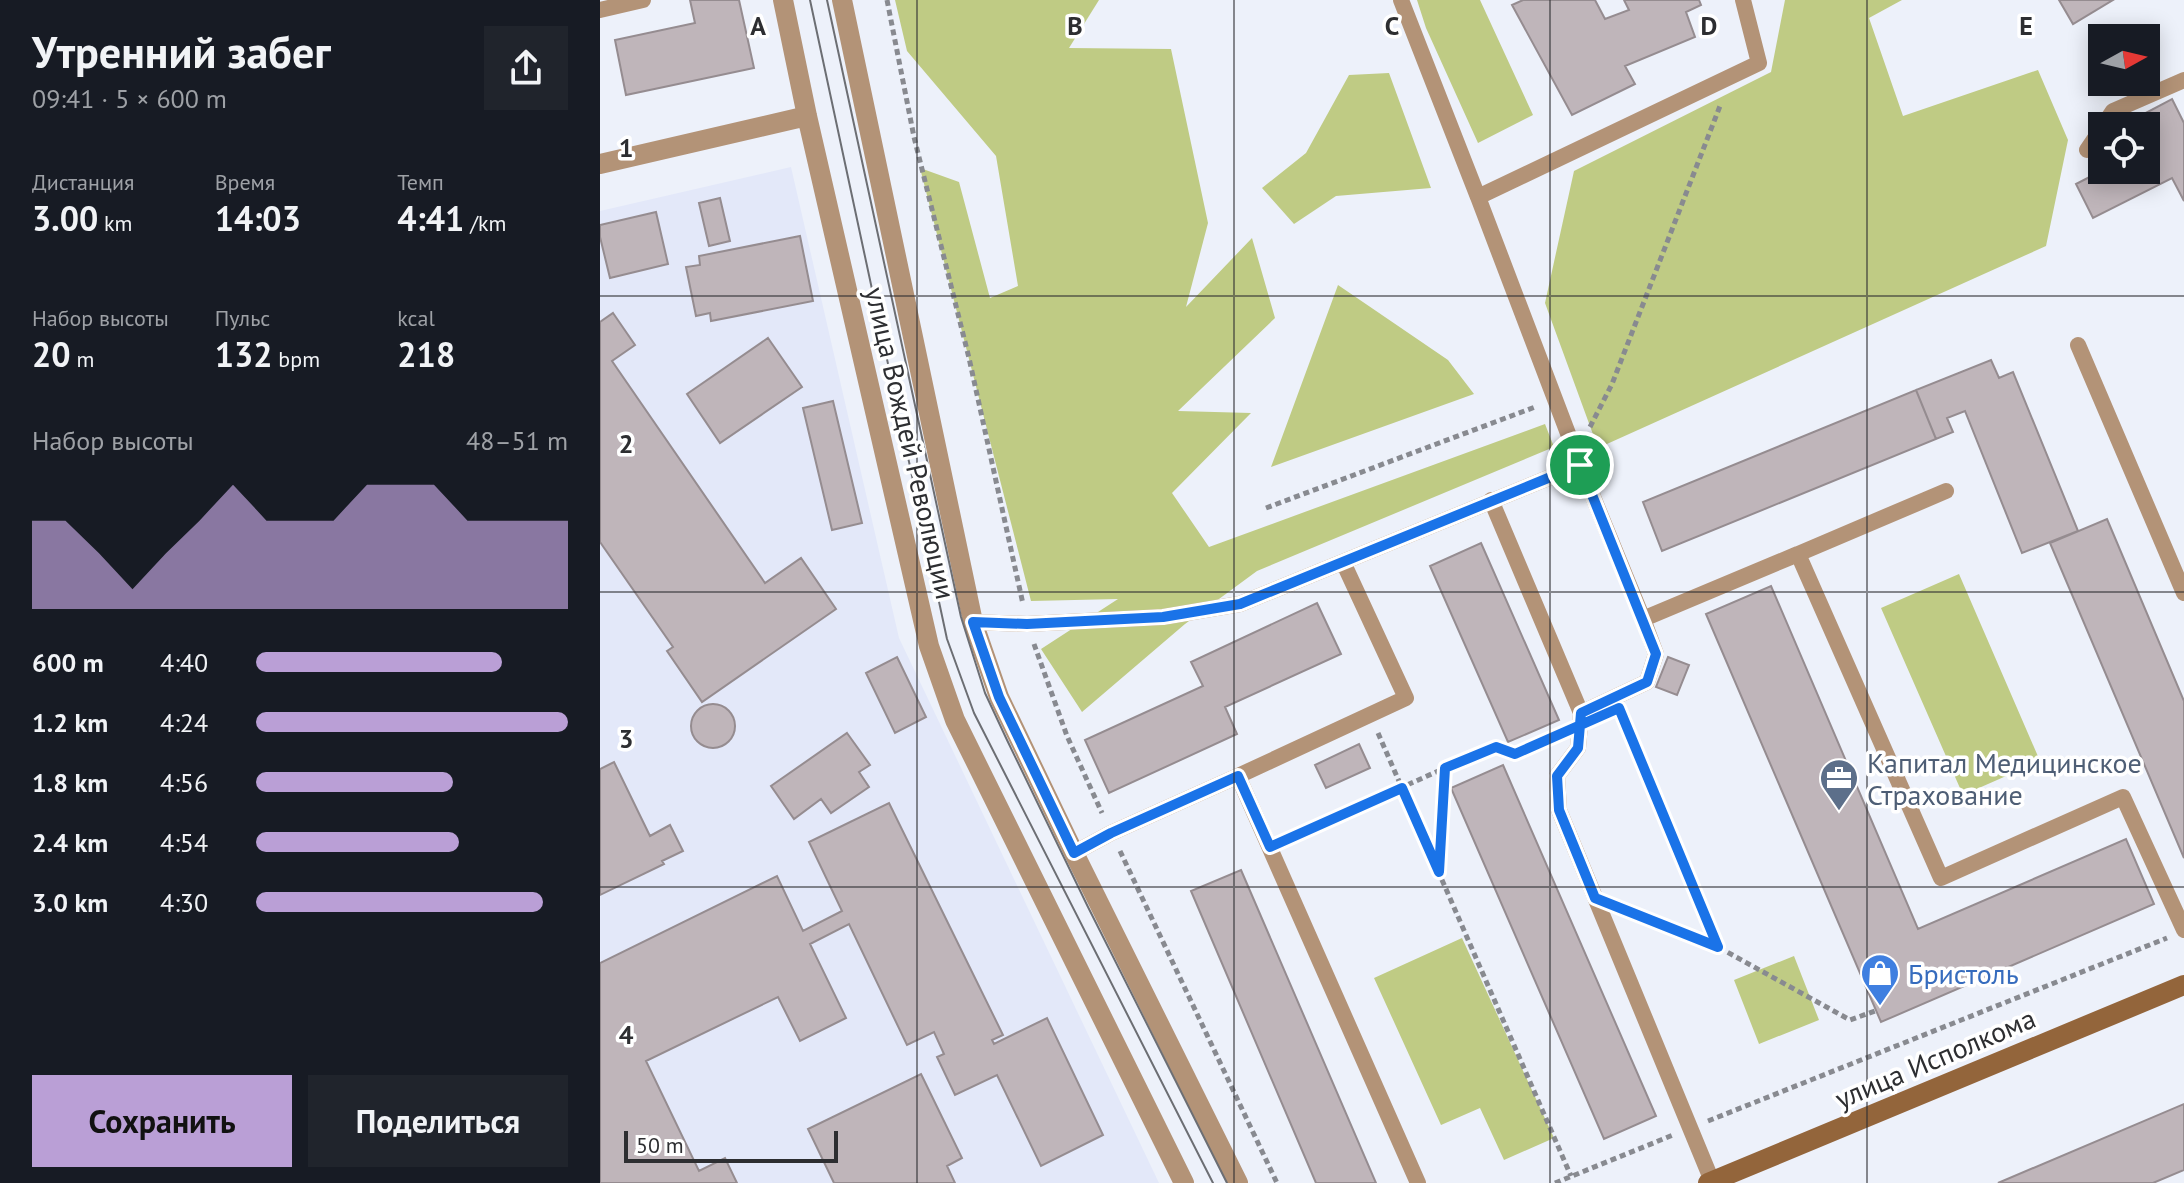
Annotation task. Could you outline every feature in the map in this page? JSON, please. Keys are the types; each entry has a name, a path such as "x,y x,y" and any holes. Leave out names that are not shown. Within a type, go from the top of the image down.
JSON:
{"street":[{"name":"улица Вождей Революции","path":"783,0 929,646 969,748 1184,1183"},
{"name":"улица Вождей Революции","path":"842,0 973,622 999,697 1238,1183"},
{"path":"600,164 807,116"},
{"name":"улица Исполкома","path":"1710,1182 2184,985"}],"lane":[{"path":"600,10 643,0"},
{"path":"1401,0 1656,654 1647,682 1580,719"},
{"path":"1478,197 1759,63 1743,0"},
{"path":"2112,112 2184,80"},
{"path":"2078,345 2184,593"},
{"path":"973,622 1027,624 1163,617 1240,604 1491,500 1578,458"},
{"path":"1643,619 1946,491"},
{"path":"1491,500 1580,719 1578,748 1557,776 1559,810 1710,1182"},
{"path":"1798,554 1941,878 2123,797 2184,930"},
{"path":"1074,853 1111,833 1406,698 1343,562"},
{"path":"1238,776 1418,1183"}],"path":[{"path":"1578,458 1612,384 1732,75"},
{"path":"1266,508 1556,399"},
{"path":"1619,708 1718,947"},
{"path":"1370,716 1571,1176"},
{"path":"1270,847 1496,747 1515,754 1580,719"},
{"path":"1439,872 1445,768"},
{"path":"1595,898 1718,947 1850,1020 1875,1011"},
{"path":"1555,1183 2184,930"}],"shaded area":[{"path":"791,167 899,638 1159,1183 600,1183 600,211"}],"green space":[{"path":"895,0 1099,0 1069,48 1171,49 1208,223 1186,307 1252,238 1275,318 1178,411 1251,413 1172,493 1209,547 1545,424 1554,447 1257,571 1185,624 1082,712 1041,649 1118,599 1031,601 920,168 959,182 990,298 1018,286 996,156 907,51"},
{"path":"1417,0 1480,0 1533,115 1478,143 1426,28"},
{"path":"1785,0 1902,0 1869,18 1903,116 2038,70 2068,140 2046,246 1598,448 1545,303 1574,171 1771,72"},
{"path":"1389,73 1431,188 1336,196 1294,224 1262,188 1306,153 1349,75"},
{"path":"1338,285 1448,360 1474,394 1271,467"},
{"path":"1959,574 2040,761 1963,795 1881,608"},
{"path":"1462,938 1554,1138 1504,1160 1480,1108 1441,1125 1374,978"},
{"path":"1794,956 1819,1020 1759,1044 1734,980"}],"building":[{"path":"690,0 739,0 754,68 626,95 615,40 695,23"},
{"path":"1523,0 1595,0 1605,19 1629,10 1624,0 1699,0 1701,5 1686,12 1695,37 1625,66 1635,84 1572,115 1512,5"},
{"path":"2059,0 2113,0 2073,24"},
{"path":"2172,99 2184,123 2184,201 2172,178 2093,218 2076,184 2088,178 2088,184 2160,184 2160,112 2148,112"},
{"path":"720,198 730,241 709,246 699,203"},
{"path":"656,212 668,264 610,278 600,225"},
{"path":"800,236 813,301 711,321 710,313 696,316 686,267 700,265 699,256"},
{"path":"613,313 635,345 612,361 765,583 801,558 836,609 702,702 667,651 673,647 600,542 600,322"},
{"path":"768,338 802,387 720,443 687,394"},
{"path":"1991,360 1999,378 2013,372 2078,531 2022,553 1965,411 1947,418 1953,432 1936,439 1916,390"},
{"path":"1916,390 1936,439 1662,551 1643,502"},
{"path":"833,401 862,523 832,530 803,408"},
{"path":"2107,519 2184,701 2184,858 2050,543"},
{"path":"1481,543 1559,720 1508,742 1430,566"},
{"path":"1771,586 1918,929 2126,839 2154,904 1881,1022 1706,614"},
{"path":"1317,603 1341,654 1225,707 1237,734 1109,793 1085,740 1203,686 1191,662"},
{"path":"897,657 926,717 895,733 866,673"},
{"path":"1668,657 1689,665 1677,695 1656,687"},
{"path":"713,704 728,711 735,726 728,741 713,748 698,741 691,726 698,711"},
{"path":"847,733 870,765 859,772 869,787 831,813 821,799 794,819 771,786"},
{"path":"1359,744 1370,768 1326,788 1315,765"},
{"path":"614,762 650,836 670,825 683,851 662,861 664,864 600,895 600,769"},
{"path":"1503,765 1656,1116 1604,1139 1451,788"},
{"path":"889,803 1003,1035 992,1040 994,1044 1047,1018 1103,1135 1041,1166 997,1075 955,1095 937,1057 944,1054 934,1032 907,1045 849,924 810,944 846,1018 800,1041 778,997 646,1061 699,1171 725,1158 737,1183 600,1183 600,963 777,876 803,931 842,911 809,842"},
{"path":"1241,870 1376,1183 1316,1183 1191,891"},
{"path":"921,1074 962,1158 947,1166 955,1183 834,1183 808,1129"},
{"path":"2184,1104 2184,1170 2153,1183 1998,1183"},
{"path":"2184,1104 2184,1170 2153,1183 1998,1183"}],"tram line":[{"path":"810,0 947,639 974,713 1213,1183"},
{"path":"827,0 961,617 985,693 1088,907 1227,1183"}],"place":[{"name":"Капитал Медицинское Страхование","path":"1839,812"},
{"name":"Бристоль","path":"1880,1007"}],"route":[{"path":"1580,465 1240,604 1163,617 1027,624 973,622 999,697 1074,853 1238,776 1270,847 1402,788 1439,872 1445,768 1496,747 1515,754 1580,726 1619,708 1718,947 1595,898 1559,810 1557,776 1578,748 1580,726 1581,713 1647,682 1656,654 1580,465"}]}
